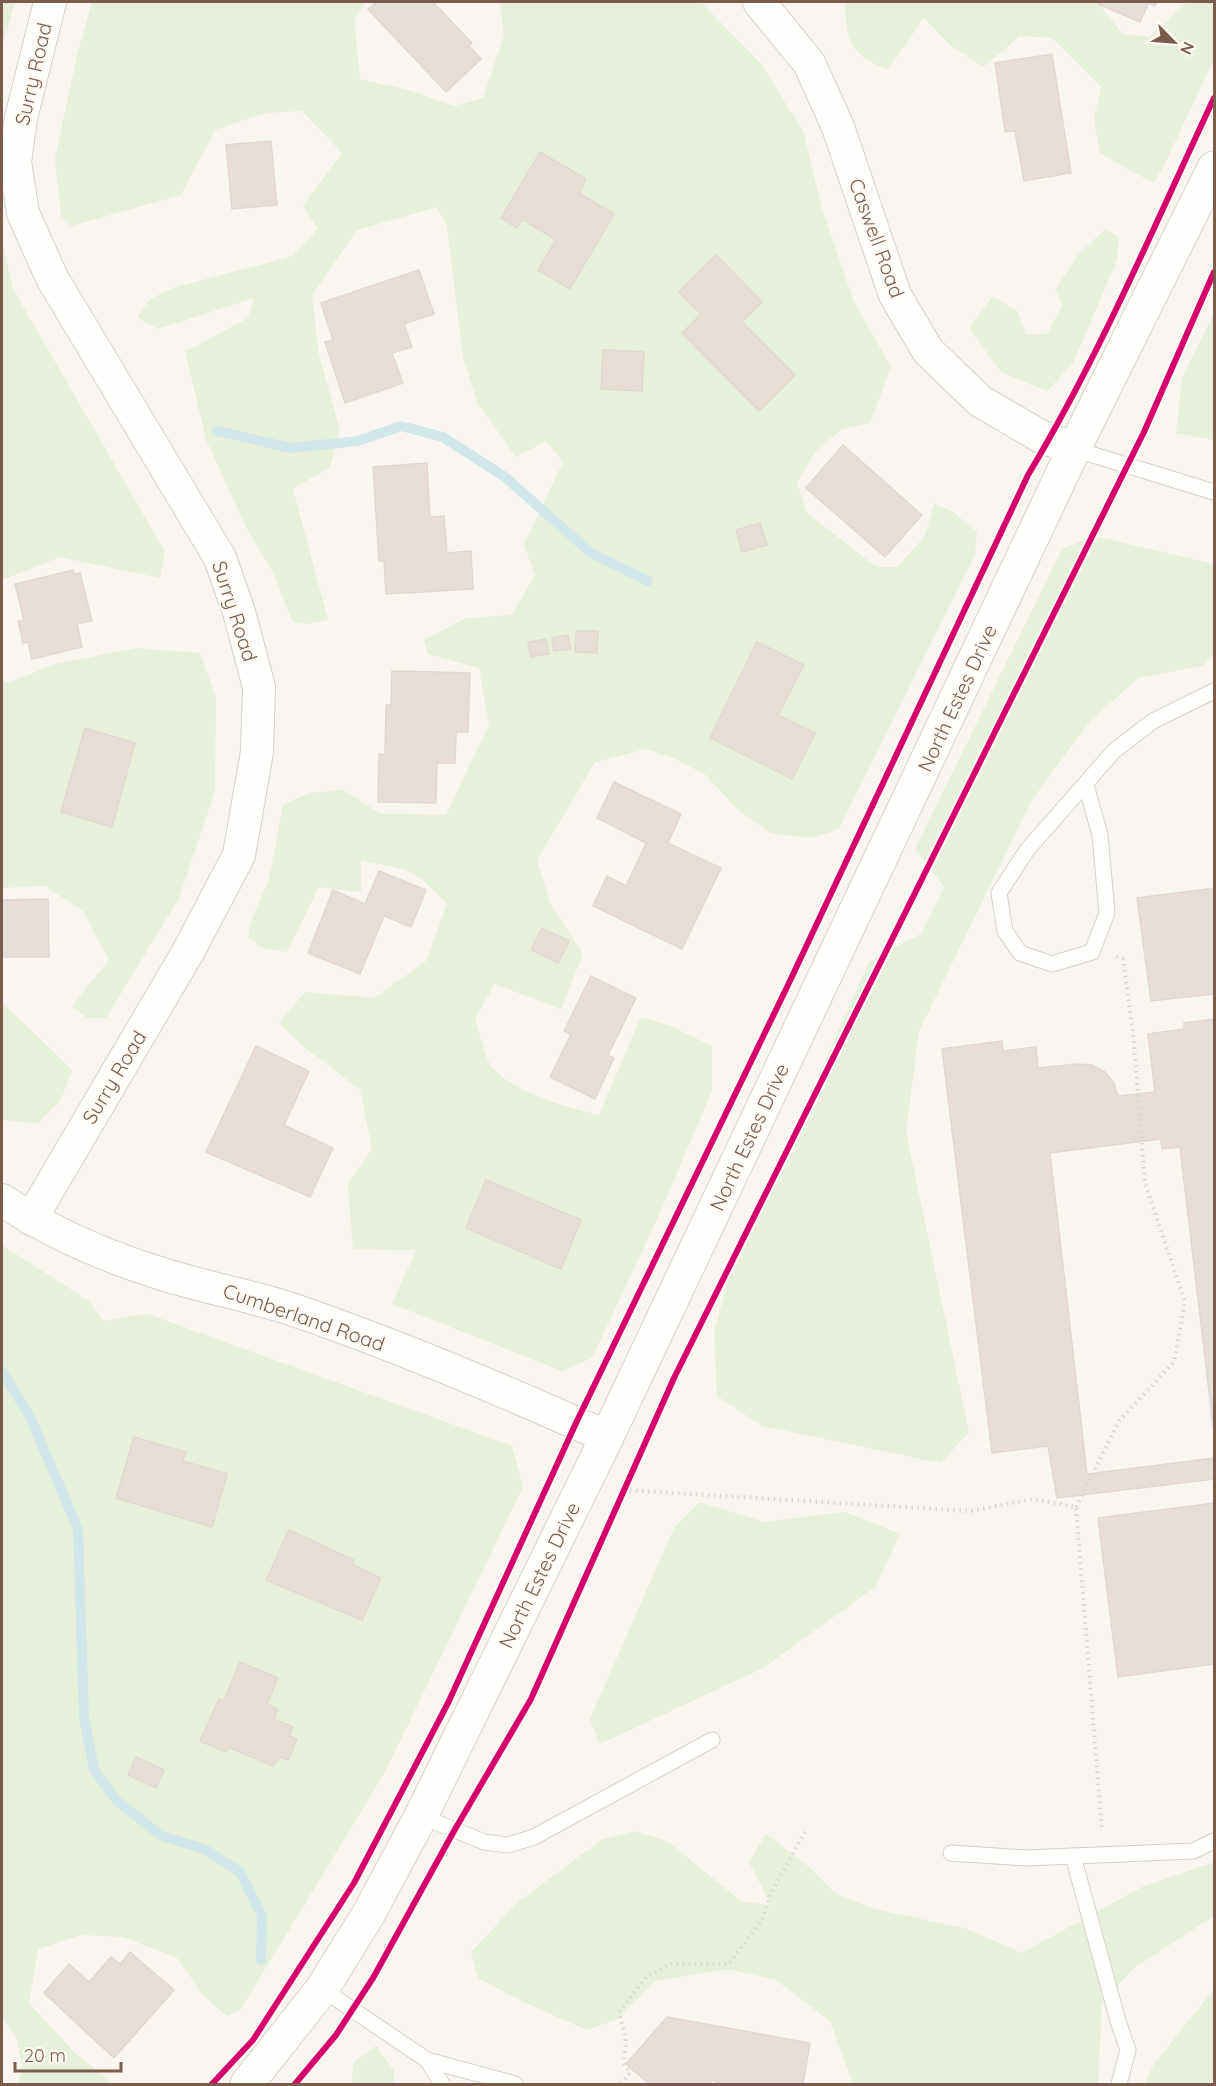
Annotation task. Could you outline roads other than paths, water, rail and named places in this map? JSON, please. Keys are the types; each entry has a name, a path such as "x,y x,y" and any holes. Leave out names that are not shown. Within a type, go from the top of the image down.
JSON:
{"main road":[{"name":"North Estes Drive","path":"247,2085 322,1989 368,1915 421,1815 607,1437 1074,449 1215,168"}],"street":[{"name":"Surry Road","path":"31,1219 188,952 239,855 257,752 259,687 239,612 220,558 52,278 23,213 15,162 21,118 50,2"},
{"name":"Caswell Road","path":"759,2 808,63 838,128 895,295 928,351 980,401 1040,436 1074,449"},
{"name":"Cumberland Road","path":"2,1200 31,1219 78,1242 154,1272 288,1309 436,1364 607,1437"}],"lane":[{"path":"1074,449 1215,492"},
{"path":"1086,785 1100,835 1107,913 1092,952 1052,964 1020,953 1005,931 999,893 1027,850 1114,752 1153,721 1215,691"},
{"path":"421,1815 484,1842 508,1845 534,1837 711,1740"},
{"path":"951,1853 1027,1858 1193,1851 1215,1841"},
{"path":"1072,1856 1118,2022 1128,2050 1119,2085"},
{"path":"322,1989 427,2060 515,2085"},
{"path":"427,2060 442,2085"}],"waterway":[{"path":"217,431 291,448 358,441 401,426 443,437 505,477 591,553 648,581"},
{"path":"2,1371 30,1417 78,1529 84,1717 94,1770 117,1801 162,1836 204,1849 240,1872 262,1916 261,1960"}]}
